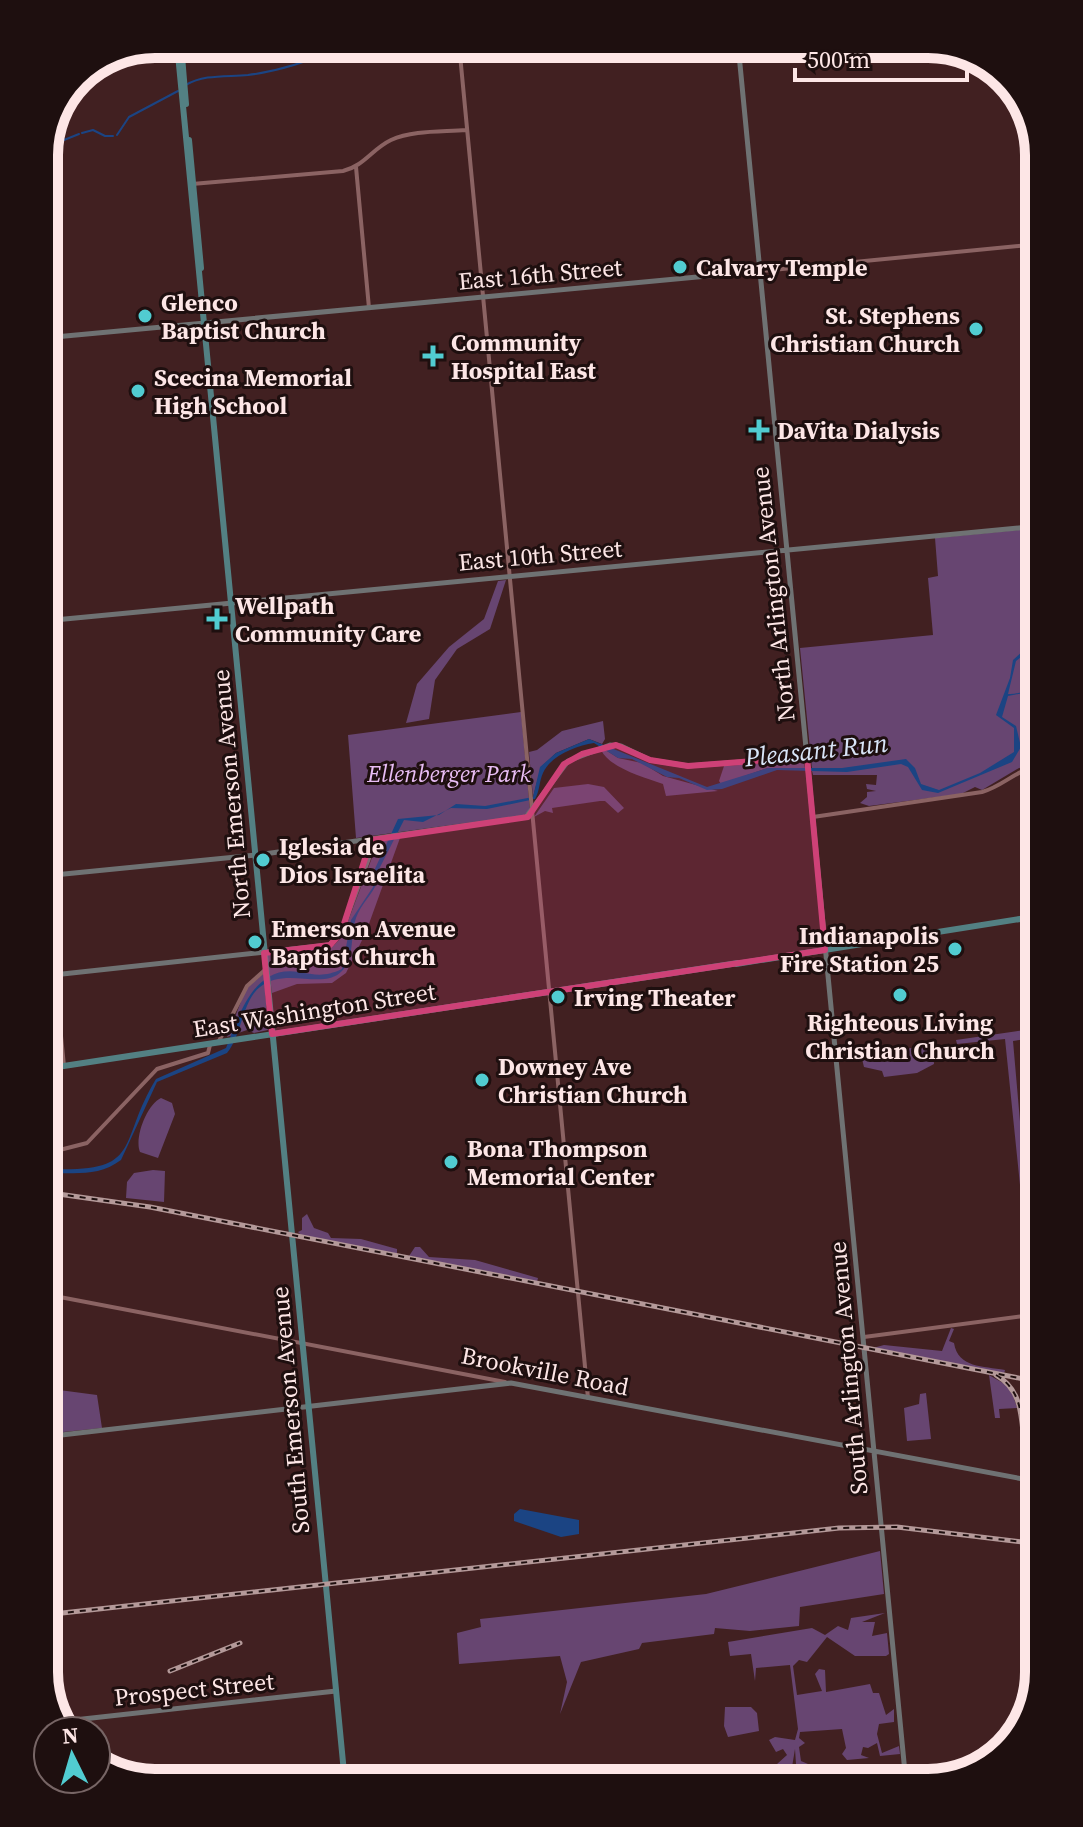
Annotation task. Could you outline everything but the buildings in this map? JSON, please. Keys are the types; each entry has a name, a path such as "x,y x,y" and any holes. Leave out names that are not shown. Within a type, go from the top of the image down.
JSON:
{"main road":[{"name":"North Emerson Avenue","path":"180,58 272,1034"},
{"name":"North Arlington Avenue","path":"739,58 825,950"},
{"name":"East 16th Street","path":"58,337 761,271"},
{"name":"East 10th Street","path":"58,620 1025,527"},
{"path":"58,875 255,855 517,819 532,813 568,761 610,745 621,746 650,760 688,766 807,757"},
{"path":"58,975 328,946 338,938 372,849 371,840"},
{"name":"East Washington Street","path":"58,1067 1025,918"},
{"name":"South Arlington Avenue","path":"825,950 905,1769"},
{"name":"South Emerson Avenue","path":"272,1034 344,1769"},
{"path":"58,1435 511,1383"},
{"name":"Brookville Road","path":"511,1383 1025,1479"},
{"name":"Prospect Street","path":"112,1716 336,1691"}],"street":[{"path":"460,58 588,1398"},
{"path":"191,184 341,171 356,167 381,146 399,137 466,130"},
{"path":"356,167 369,308"},
{"name":"East 16th Street","path":"761,271 1025,245"},
{"path":"813,817 982,792 1001,785 1025,769"},
{"path":"58,1151 90,1141 157,1069 208,1053 218,1043 246,988 266,972"},
{"path":"58,1005 64,1066"},
{"name":"Brookville Road","path":"58,1297 511,1383"},
{"path":"864,1337 1025,1316"}],"highlighted area":[{"path":"616,745 650,760 688,766 807,757 825,950 272,1034 264,953 330,945 341,933 371,840 528,817 564,764 582,754"}],"green space":[{"path":"1025,529 1025,767 982,790 975,787 961,794 869,806 860,803 867,797 867,792 876,791 867,789 866,784 876,785 877,775 813,775 812,771 844,768 812,769 800,648 933,635 928,578 938,576 935,538"},
{"path":"506,580 490,629 457,649 435,680 429,719 406,723 417,684 449,647 484,619 498,581"},
{"name":"Ellenberger Park","path":"521,712 530,810 524,815 356,838 348,735"},
{"path":"603,721 605,739 602,744 589,739 556,753 541,767 533,797 529,752 537,750 562,731"},
{"path":"601,750 618,758 642,763 663,776 718,791 666,796 663,784 619,767 605,756"},
{"path":"803,761 805,768 768,768 721,784 719,781 724,766"},
{"path":"588,784 604,787 624,808 618,813 605,801 600,801 552,808 553,813 545,811 534,817 554,788"},
{"path":"400,838 366,932 346,973 332,983 297,984 272,993 267,955 334,945 342,937 378,842"},
{"path":"264,973 268,1030 254,1033 247,1030 227,1037 246,989"},
{"path":"1025,1030 1025,1039 1013,1041 1021,1133 1025,1133 1025,1210 1005,1039 957,1044 956,1040"},
{"path":"933,1044 934,1064 917,1073 884,1077 882,1071 864,1067 862,1059 840,1061"},
{"path":"161,1098 172,1103 175,1114 158,1158 140,1152 139,1138 147,1114"},
{"path":"165,1171 164,1202 126,1198 127,1182 134,1173"},
{"path":"307,1214 314,1228 328,1233 331,1238 361,1239 397,1249 397,1254 302,1236 298,1232 302,1230 302,1218"},
{"path":"415,1247 420,1247 429,1257 475,1260 538,1278 537,1282 409,1256"},
{"path":"951,1328 954,1329 949,1341 954,1343 961,1357 973,1364 1005,1370 1004,1374 873,1348 884,1345 942,1351"},
{"path":"989,1375 1010,1387 1020,1416 1017,1408 999,1409 1000,1418 995,1418"},
{"path":"58,1390 97,1395 102,1428 58,1433"},
{"path":"926,1393 931,1439 907,1441 904,1408 919,1404 920,1394"},
{"path":"880,1551 884,1594 800,1607 799,1626 750,1631 715,1628 714,1634 642,1643 639,1649 581,1662 560,1714 567,1682 560,1656 459,1664 457,1633 481,1627 480,1619 706,1594"},
{"path":"885,1613 862,1622 875,1622 872,1636 887,1633 889,1654 886,1656 855,1656 827,1637 807,1662 799,1660 793,1666 797,1695 822,1691 815,1674 819,1669 825,1670 826,1692 870,1684 873,1693 879,1693 886,1715 894,1709 894,1722 879,1724 877,1734 882,1753 899,1746 900,1754 880,1756 877,1743 863,1747 861,1755 869,1758 847,1760 842,1754 846,1748 842,1729 800,1732 799,1738 805,1743 799,1747 801,1761 808,1764 796,1764 795,1749 792,1767 777,1764 787,1755 783,1749 776,1752 769,1740 775,1737 795,1740 798,1729 790,1665 756,1668 755,1681 751,1654 730,1656 728,1642 812,1628 825,1635 838,1626 848,1630 851,1618"},
{"path":"725,1707 751,1707 757,1713 759,1731 728,1737 724,1726"}],"water":[{"path":"1025,652 1016,661 1008,694 1025,693 1008,696 1002,717 1016,726 1021,747 1012,762 938,793 922,790 908,767 901,764 847,772 777,770 722,789 707,790 679,778 667,777 632,759 618,758 594,743 572,749 552,761 543,773 535,799 487,809 451,808 446,811 456,804 485,806 533,797 540,767 556,753 589,739 707,787 768,768 842,768 906,759 915,768 921,784 939,790 980,773 1014,752 1014,728 996,715 1010,678 1013,660"},
{"path":"437,815 423,822 404,820 376,875 376,886 356,918 351,953 342,971 325,979 281,978 260,987 249,1001 227,1053 157,1082 121,1160 93,1172 58,1173 58,1169 100,1166 114,1160 130,1138 156,1079 226,1048 250,995 270,976 283,972 325,974 342,969 351,920 373,887 373,873 398,819"},
{"path":"520,1509 579,1520 579,1534 561,1537 514,1521 514,1514"}],"waterway":[{"path":"186,85 208,78 282,68 312,58"},
{"path":"117,135 129,117 178,91"},
{"path":"82,133 93,130 113,136"},
{"path":"59,142 79,134"}],"railway":[{"path":"58,1194 150,1207 1025,1379"},
{"path":"996,1375 1005,1381 1015,1396 1021,1413 1024,1442"},
{"path":"58,1613 839,1528 897,1527 1025,1542"},
{"path":"170,1671 240,1643"}],"place":[{"name":"Calvary Temple","path":"680,267"},
{"name":"Glenco Baptist Church","path":"145,316"},
{"name":"St. Stephens Christian Church","path":"976,329"},
{"name":"Community Hospital East","path":"433,356"},
{"name":"Scecina Memorial High School","path":"138,391"},
{"name":"DaVita Dialysis","path":"759,430"},
{"name":"Wellpath Community Care","path":"217,619"},
{"name":"Iglesia de Dios Israelita","path":"263,860"},
{"name":"Emerson Avenue Baptist Church","path":"255,942"},
{"name":"Indianapolis Fire Station 25","path":"955,949"},
{"name":"Righteous Living Christian Church","path":"900,995"},
{"name":"Irving Theater","path":"558,997"},
{"name":"Downey Ave Christian Church","path":"482,1080"},
{"name":"Bona Thompson Memorial Center","path":"451,1162"}],"water label":[{"name":"Pleasant Run","path":"816,750"}]}
